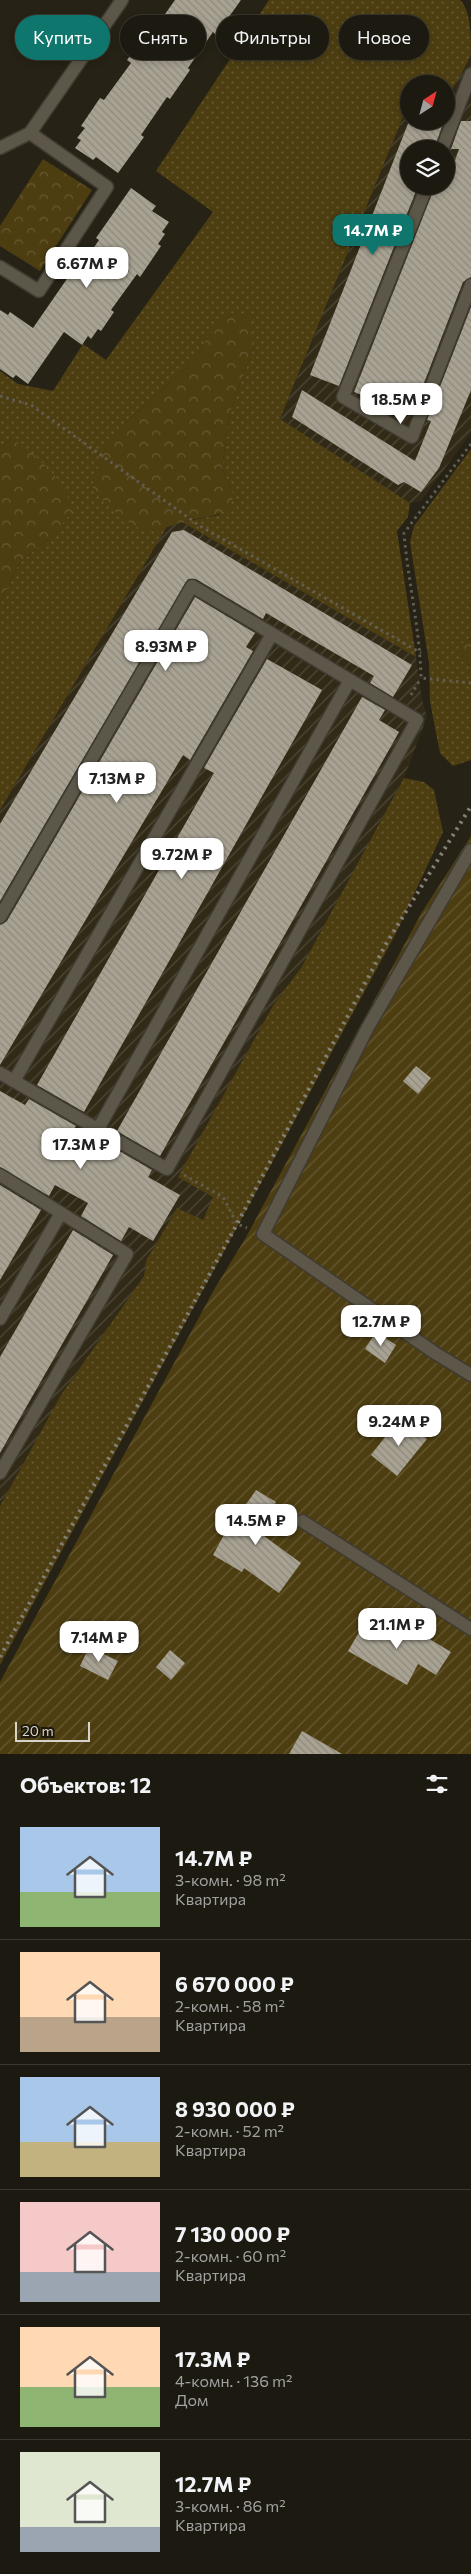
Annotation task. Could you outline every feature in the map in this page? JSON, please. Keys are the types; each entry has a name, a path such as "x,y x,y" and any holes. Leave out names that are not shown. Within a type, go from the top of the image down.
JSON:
{"lane":[{"path":"0,148 30,133 122,0"},
{"path":"445,140 471,74"},
{"path":"0,267 38,291 107,187 30,133"},
{"path":"423,195 344,397 412,438 471,285"},
{"path":"0,917 192,586 418,720 167,1169 0,1073"},
{"path":"14,1081 272,634"},
{"path":"98,1129 350,680"},
{"path":"471,850 368,1027 263,1234 435,1353 471,1375"},
{"path":"0,1175 127,1254 0,1473"},
{"path":"0,1319 61,1213"},
{"path":"302,1521 471,1629"}],"path":[{"path":"0,396 31,405 200,526 421,654"},
{"path":"471,444 404,533 406,562 421,654 421,678 471,683"},
{"path":"167,1169 191,1178 223,1197 237,1224 263,1234"}],"shaded area":[{"path":"471,52 471,433 421,501 410,503 280,420 400,124 400,130 455,130 455,83"},
{"path":"182,522 416,657 422,700 427,717 404,778 301,968 274,1004 179,1177 214,1197 202,1220 177,1208 146,1261 144,1276 61,1395 0,1506 0,810 166,528"}],"green space":[{"path":"269,0 460,0 464,4 468,17 471,52 455,84 455,75 400,75 400,124 280,419 410,503 408,517 397,531 416,657 182,522 219,515 233,494 222,467 230,413 254,346 207,337 196,359 123,425 144,530 166,528 0,810 0,603 20,562 51,537 12,439 0,446 0,371 18,384 53,391 83,344 106,360 213,212 156,171 229,60 329,60 329,15 259,15"},
{"path":"43,159 92,190 40,271 0,246 0,226"},
{"path":"236,311 249,317 254,346 230,413 222,467 233,494 231,508 213,516 183,522 160,530 150,531 139,528 116,512 92,486 102,452 123,425 196,359 207,337 226,317"},
{"path":"12,439 50,470 64,490 72,512 51,537 20,562 0,603 0,446"},
{"path":"471,449 471,638 460,645 464,663 471,665 471,760 453,766 440,753 435,728 430,701 429,663 410,542 414,526"},
{"path":"471,638 471,665 464,663 460,645"},
{"path":"404,778 424,782 434,790 443,832 394,937 0,1665 0,1506 61,1395 144,1276 146,1261 177,1208 203,1220 213,1197 178,1177 274,1004 301,968"},
{"path":"471,836 471,1754 0,1754 0,1682 215,1288 245,1239 422,912"}],"building":[{"path":"175,0 241,0 230,15 216,15 216,35 213,32 206,42 206,15 164,15"},
{"path":"127,60 194,60 188,68 190,70 170,99 167,97 141,135 144,137 118,173 96,157 93,160 75,148 81,140 77,138 85,128 81,126 100,98 104,100 131,63"},
{"path":"461,121 471,121 471,277 463,282 412,414 354,392 431,195 455,195 455,160 459,149 455,149 454,140"},
{"path":"405,130 441,130 437,140 402,140"},
{"path":"400,144 400,195 414,195 339,386 310,375"},
{"path":"131,188 156,206 152,211 169,222 162,232 165,234 158,244 161,246 140,277 137,274 111,310 114,312 101,331 98,329 91,339 88,336 82,345 64,332 28,384 16,375 13,378 0,369 0,310 8,315 10,312 33,328 71,273 75,275 99,240 96,238"},
{"path":"471,307 471,390 439,468 421,492 404,482 398,485 292,417 302,390 415,461 431,421 427,420"},
{"path":"184,530 412,665 393,697 370,683 374,676 266,613 263,619 196,579 188,579 0,901 0,824 172,532"},
{"path":"195,597 255,633 246,647 253,651 190,760 183,755 0,1065 0,925 7,921"},
{"path":"267,659 322,690 84,1112 37,1085 214,773 204,768"},
{"path":"362,697 385,710 379,720 399,732 160,1156 117,1131"},
{"path":"416,1066 431,1078 418,1094 403,1081"},
{"path":"0,1091 25,1105 29,1099 76,1126 72,1132 105,1152 109,1145 152,1170 148,1177 180,1195 153,1241 129,1227 121,1241 81,1216 88,1203 55,1185 49,1196 0,1167"},
{"path":"0,1185 41,1210 0,1280"},
{"path":"73,1230 113,1255 0,1453 0,1357"},
{"path":"376,1332 396,1345 385,1363 365,1349"},
{"path":"400,1418 427,1439 397,1476 371,1455"},
{"path":"256,1490 276,1502 257,1531 301,1563 279,1593 244,1568 242,1572 213,1555 230,1524 232,1525"},
{"path":"371,1612 414,1637 418,1632 451,1652 436,1675 418,1664 407,1685 348,1651"},
{"path":"89,1647 118,1661 108,1680 80,1666"},
{"path":"170,1650 185,1663 171,1680 156,1667"},
{"path":"302,1731 342,1754 289,1754"}],"railway":[{"path":"0,1657 237,1224 386,944 471,806"}]}
